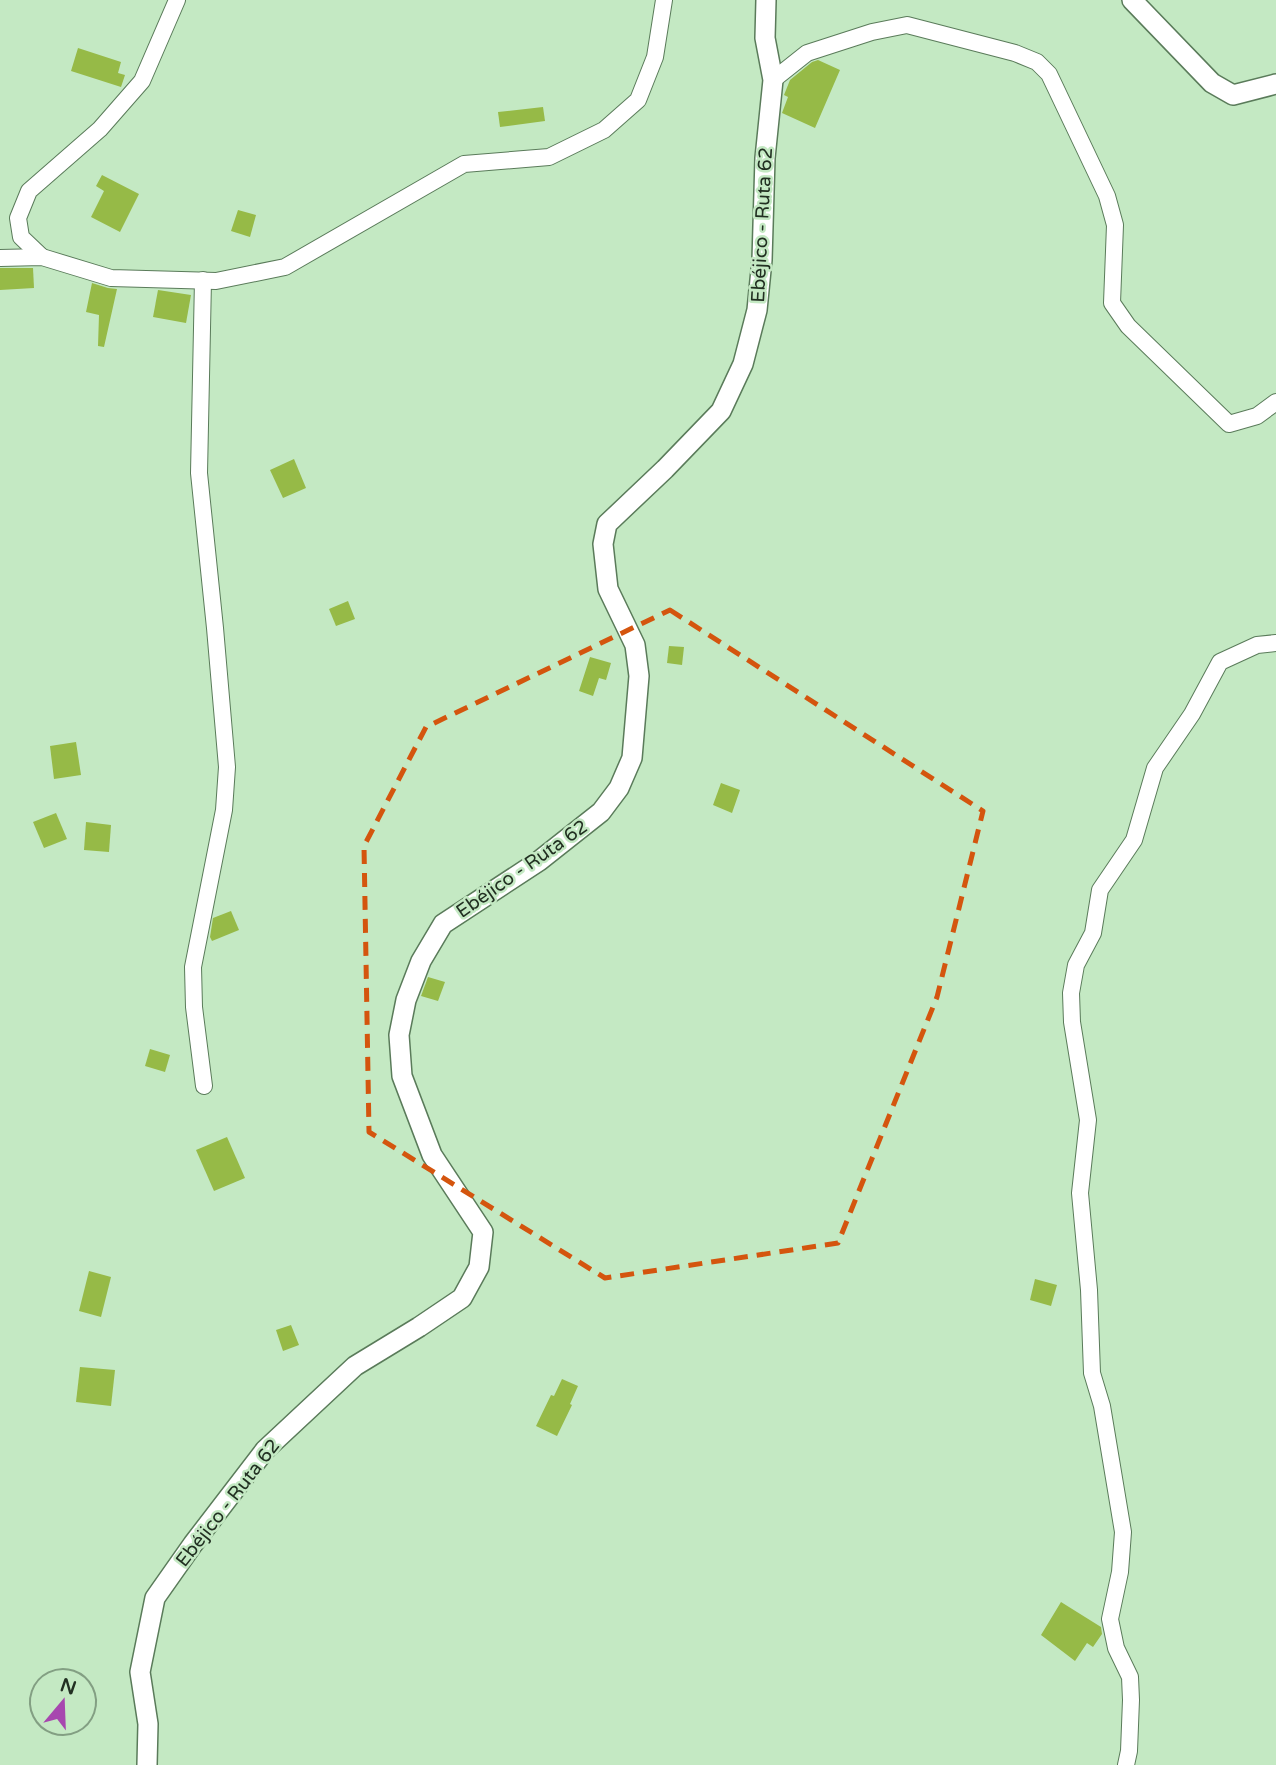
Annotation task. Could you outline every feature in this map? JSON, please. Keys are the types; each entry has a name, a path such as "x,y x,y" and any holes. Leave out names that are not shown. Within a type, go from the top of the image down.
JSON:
{"street":[{"path":"42,257 21,237 18,218 29,191 100,129 142,81 177,0"},
{"path":"0,258 42,257 111,278 216,281 285,267 464,164 549,157 604,130 638,100 655,57 664,0"},
{"name":"Ebéjico - Ruta 62","path":"147,1765 148,1724 140,1672 155,1598 265,1450 355,1366 462,1298 479,1267 483,1232 432,1155 402,1076 399,1035 406,1000 421,961 443,924 539,861 601,812 619,788 632,758 639,676 635,645 608,589 603,544 607,524 665,470 721,411 743,365 757,310 762,260 765,158 773,80 765,38 766,0"},
{"path":"1132,0 1212,83 1234,95 1276,84"},
{"path":"773,80 807,52 872,32 907,25 1015,52 1037,62 1049,74 1107,196 1115,225 1112,303 1128,326 1229,424 1257,416 1276,402"},
{"path":"203,280 200,473 227,767 224,810 193,967 194,1007 204,1086"},
{"path":"1126,1765 1129,1751 1130,1677 1116,1647 1110,1619 1120,1572 1123,1532 1102,1406 1092,1373 1089,1290 1080,1193 1088,1120 1072,1022 1071,993 1076,965 1093,933 1101,890 1134,840 1155,768 1192,714 1220,662 1257,645 1276,643"}],"highlighted area":[{"path":"670,610 983,811 937,997 838,1243 605,1278 369,1132 364,846 426,727"}],"building":[{"path":"78,48 121,62 118,73 125,75 121,87 71,71"},
{"path":"818,60 840,70 815,128 782,113 788,97 784,95 790,80"},
{"path":"543,107 545,121 500,127 498,112"},
{"path":"102,175 139,194 120,232 91,217 104,191 96,186"},
{"path":"238,210 256,215 250,237 231,231"},
{"path":"0,268 33,268 34,288 0,290"},
{"path":"92,283 117,289 104,347 98,346 99,315 86,312"},
{"path":"158,290 191,295 186,323 153,317"},
{"path":"294,459 306,488 283,498 270,470"},
{"path":"348,601 355,619 336,626 329,609"},
{"path":"669,646 684,647 682,665 667,663"},
{"path":"590,657 611,663 606,680 599,678 593,696 579,691"},
{"path":"76,742 81,775 54,779 50,746"},
{"path":"721,783 740,790 732,813 713,805"},
{"path":"56,813 67,839 44,848 33,822"},
{"path":"86,822 111,825 109,852 84,850"},
{"path":"231,911 239,930 212,941 210,937 213,918"},
{"path":"428,977 445,982 438,1001 421,996"},
{"path":"150,1049 170,1055 165,1072 145,1066"},
{"path":"227,1137 245,1178 214,1191 196,1150"},
{"path":"89,1271 111,1277 101,1317 79,1311"},
{"path":"1035,1279 1057,1285 1051,1306 1030,1300"},
{"path":"291,1325 299,1345 283,1351 276,1330"},
{"path":"80,1367 115,1370 111,1406 76,1402"},
{"path":"562,1379 578,1386 557,1436 536,1426"},
{"path":"1061,1602 1101,1627 1102,1634 1093,1647 1087,1643 1075,1661 1041,1635"}]}
